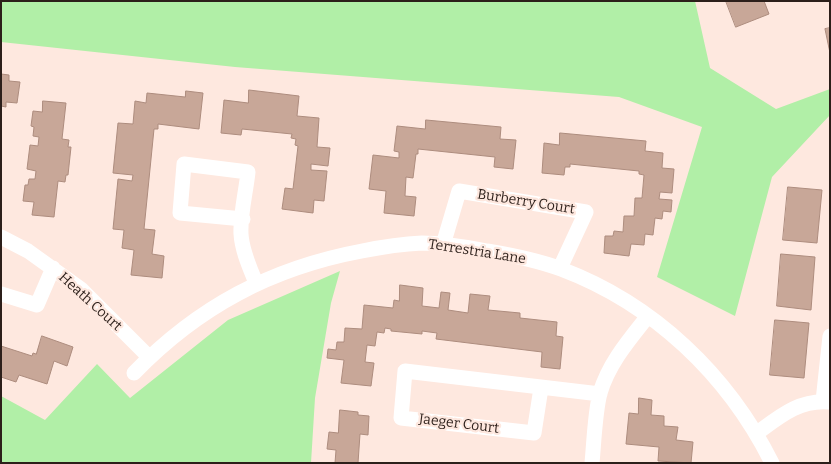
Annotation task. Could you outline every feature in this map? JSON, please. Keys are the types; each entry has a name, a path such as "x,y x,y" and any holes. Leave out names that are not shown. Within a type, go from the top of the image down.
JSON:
{"street":[{"path":"243,219 180,213 184,164 248,172 242,240 256,283"},
{"name":"Burberry Court","path":"443,245 460,191 586,212 560,268"},
{"name":"Heath Court","path":"2,238 53,268 90,297 149,357"},
{"name":"Terrestria Lane","path":"134,372 183,328 201,315 256,283 328,258 422,243 502,253 560,268 606,289 671,333 691,351 718,382 757,433 772,463"},
{"path":"1,294 37,305 53,268"},
{"path":"592,463 600,394 608,373 617,357 648,316"},
{"path":"757,433 785,412 814,402 827,402 830,336"},
{"name":"Jaeger Court","path":"541,388 534,433 401,418 405,371 600,394"}],"green space":[{"path":"1,1 695,1 710,68 776,109 830,89 830,115 772,177 735,316 657,277 702,127 619,97 235,67 1,42"},
{"path":"340,271 331,303 315,398 311,463 1,463 1,396 45,420 97,364 130,398 228,320"}],"building":[{"path":"726,1 764,1 769,14 736,27"},
{"path":"830,28 830,53 825,29"},
{"path":"1,74 9,75 9,81 20,82 17,103 6,102 6,107 1,106"},
{"path":"249,90 299,96 297,116 319,118 317,147 330,148 328,166 311,164 311,170 327,171 324,201 314,200 313,213 282,209 285,188 293,189 298,146 295,145 296,139 291,138 292,134 242,129 241,135 221,133 224,100 248,103"},
{"path":"186,91 203,93 199,129 158,124 158,129 154,129 144,229 155,230 152,254 164,256 162,278 131,275 134,250 122,248 124,230 113,229 118,179 132,181 133,175 113,173 118,123 133,124 135,101 146,103 147,93 185,97"},
{"path":"43,101 66,103 62,139 69,140 68,147 71,147 68,175 66,175 65,182 58,181 54,217 32,215 34,202 23,201 25,185 28,185 29,179 35,179 36,171 27,169 30,145 38,146 39,137 33,136 34,127 31,126 33,111 42,112"},
{"path":"426,120 501,127 500,139 516,140 513,169 494,167 495,157 418,149 413,178 406,177 405,196 416,197 414,216 384,213 386,191 369,189 373,155 399,158 399,152 394,151 397,126 425,129"},
{"path":"560,133 646,141 645,151 663,153 662,168 674,169 672,193 660,192 659,199 672,200 671,212 663,211 662,219 655,218 653,235 645,234 644,245 631,244 629,256 604,253 605,236 613,236 614,231 623,232 624,216 634,216 635,198 642,198 644,175 639,174 639,171 570,164 570,167 565,167 564,175 542,173 544,143 559,145"},
{"path":"788,187 822,190 817,243 783,240"},
{"path":"781,254 815,257 811,310 777,306"},
{"path":"400,285 423,288 422,306 439,308 441,292 450,293 448,310 468,313 470,294 490,296 488,310 520,313 520,318 557,322 556,336 563,337 560,369 541,367 542,352 436,339 437,333 422,331 422,334 391,331 391,329 385,328 384,333 377,332 375,346 367,345 365,362 374,363 371,386 341,383 344,360 327,358 328,349 336,350 337,342 344,342 345,328 362,329 364,305 393,308 394,300 399,301"},
{"path":"775,320 809,323 804,378 770,375"},
{"path":"42,336 73,347 67,366 54,361 47,384 19,375 16,382 1,377 1,346 32,356 33,353 36,354"},
{"path":"639,398 652,400 651,415 664,416 664,426 678,427 676,440 693,442 691,463 658,461 659,447 626,444 629,413 638,414"},
{"path":"340,410 358,412 358,415 369,416 368,435 360,434 358,463 335,463 336,450 327,449 329,432 338,433"}]}
